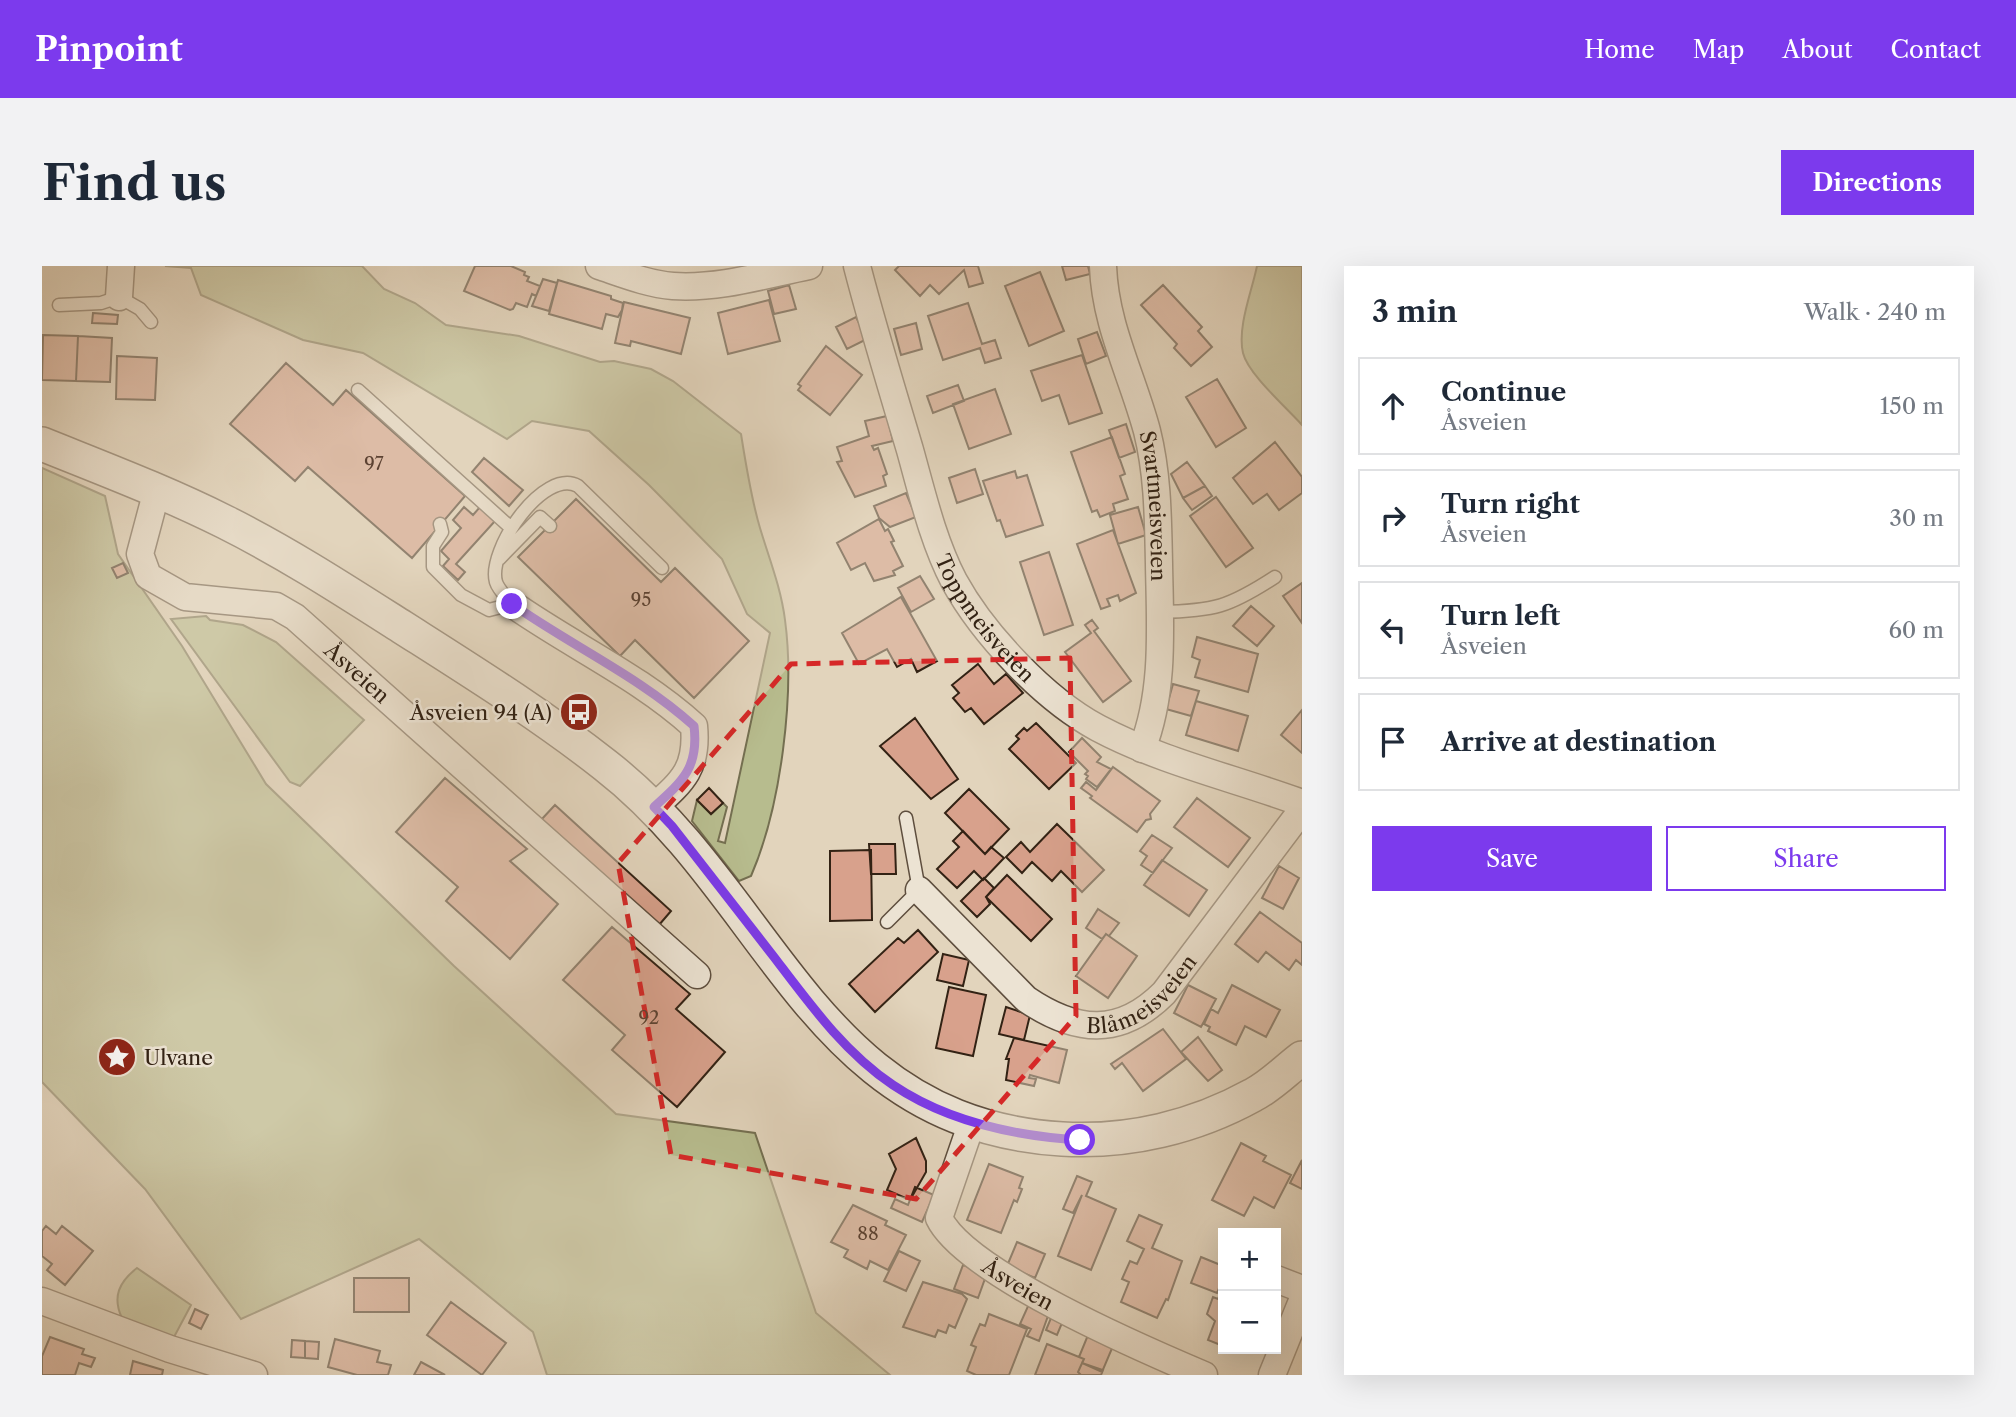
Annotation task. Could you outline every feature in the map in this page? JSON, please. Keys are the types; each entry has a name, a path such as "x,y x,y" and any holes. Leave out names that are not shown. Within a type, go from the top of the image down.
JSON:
{"street":[{"path":"119,297 121,266"},
{"path":"599,266 671,286 700,286 734,274 809,266"},
{"name":"Toppmeisveien","path":"857,266 919,481 955,582 1013,659 1047,691 1096,727 1142,749 1302,803"},
{"name":"Svartmeisveien","path":"1103,266 1105,297 1114,337 1146,431 1158,499 1160,647 1153,722 1142,749"},
{"path":"42,444 157,490 295,559 488,682 608,767 672,826 808,1001 853,1052 895,1086 972,1122 1007,1132 1066,1139 1116,1138 1157,1132 1195,1122 1256,1094 1302,1058"},
{"name":"Åsveien","path":"157,490 140,554 148,576 185,597 276,606 295,617 697,975"},
{"path":"512,604 559,637 668,703 694,726 696,750 690,769 654,807"},
{"name":"Blåmeisveien","path":"919,890 1026,999 1046,1013 1066,1021 1107,1026 1128,1021 1146,1011 1164,993 1302,810"},
{"name":"Åsveien","path":"972,1122 939,1218 946,1233 1006,1276 1088,1325 1204,1375"},
{"path":"1281,1281 1302,1289"},
{"path":"42,1301 170,1349 254,1375"},
{"path":"1272,1375 1302,1301"}],"lane":[{"path":"58,305 101,303 119,297 140,309 151,322"},
{"path":"358,390 510,527"},
{"path":"440,524 442,532 433,546 433,567 461,596 489,610 512,604 496,584 494,565 510,527 546,489 569,481 662,568"},
{"path":"494,565 540,517 550,526"},
{"path":"1160,612 1223,607 1275,577"},
{"path":"887,922 919,890 906,818"}],"highlighted area":[{"path":"1070,658 1076,1016 916,1199 671,1155 618,863 791,664"}],"green space":[{"path":"165,266 362,266 384,289 415,303 446,325 519,336 600,362 614,361 651,369 673,381 741,434 754,505 781,596 788,649 787,715 778,784 751,876 739,881 692,821 697,800 711,814 723,803 727,807 718,841 725,843 770,633 747,614 722,559 649,485 589,431 532,421 507,439 363,353 303,340 201,295 191,268"},
{"path":"1257,266 1302,266 1302,425 1260,381 1243,353 1243,321"},
{"path":"42,468 105,496 118,554 182,646 266,784 454,966 616,1114 755,1133 816,1313 890,1375 547,1375 533,1332 419,1239 241,1319 145,1189 42,1082"},
{"path":"206,616 210,620 243,625 276,642 364,720 300,786 290,782 171,619"},
{"path":"137,1268 191,1305 174,1337 122,1318 118,1303 119,1290"}],"building":[{"path":"475,266 511,266 525,272 524,275 529,277 527,281 540,286 536,296 532,294 527,307 516,303 510,310 464,291"},
{"path":"899,266 978,266 983,283 969,287 964,270 939,294 930,285 920,296 895,270"},
{"path":"1062,266 1088,266 1090,274 1066,280"},
{"path":"1040,272 1064,331 1029,346 1005,286"},
{"path":"543,279 557,283 549,311 532,306"},
{"path":"558,280 611,296 611,299 623,303 622,310 618,317 606,314 602,329 549,314"},
{"path":"789,285 796,309 774,314 768,291"},
{"path":"1163,285 1202,327 1198,331 1212,347 1191,366 1174,348 1177,344 1141,305"},
{"path":"769,300 780,341 728,354 718,313"},
{"path":"624,302 690,318 681,354 631,341 630,346 615,343"},
{"path":"968,303 982,344 995,340 1001,358 985,363 980,348 943,360 928,316"},
{"path":"93,313 118,315 117,324 92,323"},
{"path":"856,317 867,339 847,349 836,327"},
{"path":"916,323 922,349 901,355 894,329"},
{"path":"1097,332 1106,356 1086,364 1078,339"},
{"path":"43,335 78,336 76,381 42,380"},
{"path":"78,336 112,338 110,382 76,381"},
{"path":"826,346 862,375 830,415 798,390 801,386 798,384"},
{"path":"1082,355 1102,413 1069,424 1059,395 1042,401 1031,371"},
{"path":"117,356 157,358 155,400 116,399"},
{"path":"286,363 333,405 346,390 465,496 412,558 308,467 295,481 230,424"},
{"path":"1217,379 1246,428 1216,447 1186,397"},
{"path":"958,385 964,401 933,413 927,396"},
{"path":"995,389 1011,434 969,449 953,404"},
{"path":"887,416 893,441 872,446 874,450 878,448 887,474 883,476 886,486 855,497 837,462 842,461 837,447 869,436 865,421"},
{"path":"1126,424 1135,452 1119,458 1109,430"},
{"path":"1112,437 1125,474 1120,476 1128,499 1113,504 1115,511 1100,517 1097,510 1092,512 1071,452"},
{"path":"1275,442 1302,477 1302,493 1279,510 1267,494 1253,504 1233,478"},
{"path":"484,458 523,490 509,506 472,472"},
{"path":"1187,462 1205,486 1183,498 1171,474"},
{"path":"975,469 983,494 957,503 949,478"},
{"path":"1015,471 1017,478 1027,475 1043,525 1006,537 1000,520 997,521 983,481"},
{"path":"1205,486 1212,496 1192,510 1183,498"},
{"path":"906,493 916,517 890,527 879,518 874,506"},
{"path":"1216,497 1253,548 1226,567 1190,516"},
{"path":"576,499 661,582 675,568 749,641 694,698 635,640 620,656 518,557"},
{"path":"464,507 473,515 480,507 495,521 456,564 465,572 458,580 443,566 449,559 441,551 461,528 453,520"},
{"path":"1138,507 1146,535 1118,544 1110,515"},
{"path":"879,519 885,531 888,529 894,541 891,542 903,566 893,571 895,575 874,581 865,563 851,570 837,543"},
{"path":"1113,530 1136,593 1120,601 1118,595 1107,599 1110,606 1101,609 1077,544"},
{"path":"1049,552 1073,625 1044,635 1020,562"},
{"path":"123,563 128,573 117,578 112,568"},
{"path":"920,576 934,599 911,612 898,588"},
{"path":"1302,583 1302,623 1283,596"},
{"path":"901,597 937,661 917,672 911,659 897,667 887,649 859,664 842,633"},
{"path":"1251,606 1274,626 1257,646 1233,626"},
{"path":"1092,620 1098,628 1094,631 1131,681 1103,702 1065,652 1091,633 1085,625"},
{"path":"1197,637 1258,654 1248,692 1195,677 1200,660 1192,657"},
{"path":"978,664 994,684 1006,674 1023,693 984,724 971,708 965,712 953,698 959,693 952,685"},
{"path":"1173,684 1199,691 1191,716 1166,709"},
{"path":"1196,701 1248,716 1238,751 1186,735"},
{"path":"1302,710 1302,753 1281,735"},
{"path":"915,718 958,779 931,799 880,746"},
{"path":"1036,723 1076,763 1049,789 1009,749 1019,739 1016,736 1024,728 1027,731"},
{"path":"1082,738 1101,757 1097,762 1111,769 1097,787 1086,779 1088,776 1085,774 1088,771 1069,752"},
{"path":"1113,767 1160,801 1150,814 1151,819 1146,820 1137,832 1090,798 1092,796 1081,788 1086,782 1096,790"},
{"path":"445,778 527,849 510,861 558,904 510,959 446,901 458,887 396,832"},
{"path":"709,788 723,803 711,814 697,800"},
{"path":"969,789 1009,829 985,854 945,813"},
{"path":"1197,798 1250,838 1228,867 1174,827"},
{"path":"555,805 671,911 659,925 541,820"},
{"path":"1057,824 1104,870 1082,892 1061,871 1052,881 1032,862 1022,873 1006,857 1021,842 1030,852"},
{"path":"963,831 985,854 991,847 1004,858 983,880 974,871 957,888 937,869 959,847 953,841"},
{"path":"1152,835 1172,848 1153,873 1141,865 1147,856 1140,851"},
{"path":"869,844 895,844 896,874 871,874"},
{"path":"871,850 872,920 830,921 830,851"},
{"path":"1162,860 1207,890 1189,916 1144,885"},
{"path":"1279,866 1299,878 1283,909 1262,898"},
{"path":"1007,875 1052,919 1031,941 986,897"},
{"path":"984,878 994,888 986,897 990,904 977,917 961,901"},
{"path":"1098,909 1119,923 1109,936 1106,934 1102,939 1086,928"},
{"path":"1260,912 1302,943 1302,965 1296,960 1289,970 1266,952 1258,962 1235,944"},
{"path":"612,927 690,994 676,1009 725,1052 677,1107 612,1050 625,1035 563,980"},
{"path":"918,930 938,952 875,1012 849,984 898,938 904,943"},
{"path":"1106,934 1137,956 1108,998 1076,976"},
{"path":"943,954 969,960 963,986 937,980"},
{"path":"1188,985 1216,999 1201,1027 1174,1013"},
{"path":"1232,985 1280,1010 1266,1037 1245,1026 1236,1045 1208,1031 1210,1027 1204,1024 1211,1009 1218,1013"},
{"path":"949,987 986,995 973,1056 936,1048"},
{"path":"1006,1007 1030,1015 1024,1040 999,1034"},
{"path":"1163,1029 1186,1059 1143,1091 1122,1063 1115,1069 1111,1064"},
{"path":"1198,1037 1222,1070 1208,1081 1181,1052"},
{"path":"1014,1038 1067,1050 1059,1083 1030,1075 1029,1078 1036,1079 1034,1086 1006,1080 1009,1059 1006,1059"},
{"path":"916,1138 926,1161 926,1172 910,1200 887,1190 896,1169 889,1154"},
{"path":"1241,1143 1266,1156 1263,1161 1291,1175 1274,1208 1254,1197 1244,1216 1212,1200"},
{"path":"1302,1160 1302,1189 1290,1183"},
{"path":"989,1164 1023,1177 1017,1202 1014,1200 1001,1233 967,1220"},
{"path":"1077,1176 1092,1182 1086,1196 1116,1209 1091,1270 1058,1256 1082,1195 1073,1213 1063,1209"},
{"path":"915,1187 934,1195 922,1222 891,1208 895,1199 908,1205"},
{"path":"853,1205 887,1221 885,1225 906,1235 888,1270 870,1261 867,1269 844,1257 848,1250 831,1242"},
{"path":"1139,1215 1162,1225 1152,1248 1182,1261 1168,1300 1166,1299 1157,1318 1121,1302 1129,1282 1122,1279 1130,1261 1137,1264 1144,1249 1127,1241"},
{"path":"46,1226 56,1234 62,1226 93,1251 65,1285 47,1270 52,1264 42,1256 42,1231"},
{"path":"1017,1242 1045,1254 1035,1278 1007,1266"},
{"path":"899,1251 920,1261 906,1291 884,1281"},
{"path":"1201,1257 1218,1264 1217,1293 1191,1283"},
{"path":"963,1265 987,1273 978,1298 954,1289"},
{"path":"354,1278 409,1278 409,1312 354,1312"},
{"path":"923,1282 962,1294 967,1299 955,1328 949,1325 946,1333 938,1330 935,1337 903,1327"},
{"path":"1213,1297 1218,1299 1218,1344 1208,1340 1215,1321 1207,1314"},
{"path":"451,1302 506,1343 482,1375 427,1335"},
{"path":"1029,1304 1049,1313 1039,1341 1027,1336 1031,1329 1020,1324"},
{"path":"195,1309 208,1315 201,1329 189,1323"},
{"path":"989,1314 1027,1329 1009,1375 976,1375 967,1371 976,1347 971,1345 980,1324 985,1326"},
{"path":"1051,1318 1062,1323 1057,1335 1046,1330"},
{"path":"1088,1335 1113,1346 1102,1372 1082,1363 1084,1359 1079,1357"},
{"path":"50,1337 84,1349 82,1354 95,1358 91,1367 79,1363 75,1375 42,1375 42,1356"},
{"path":"335,1339 380,1351 377,1362 391,1365 388,1375 357,1375 328,1367"},
{"path":"292,1340 305,1341 305,1358 291,1357"},
{"path":"305,1341 319,1342 318,1359 305,1358"},
{"path":"1047,1344 1084,1359 1078,1372 1081,1375 1035,1375"},
{"path":"133,1361 163,1370 162,1375 130,1375"},
{"path":"421,1362 445,1375 414,1375"},
{"path":"1082,1363 1103,1370 1101,1375 1081,1375 1078,1372"}],"place":[{"name":"Åsveien 94 (A)","path":"579,712"},
{"name":"Ulvane","path":"117,1057"}],"route":[{"path":"512,604 559,637 668,703 694,726 696,750 690,769 654,807 672,826 808,1001 853,1052 895,1086 972,1122 1007,1132 1080,1140"}]}
